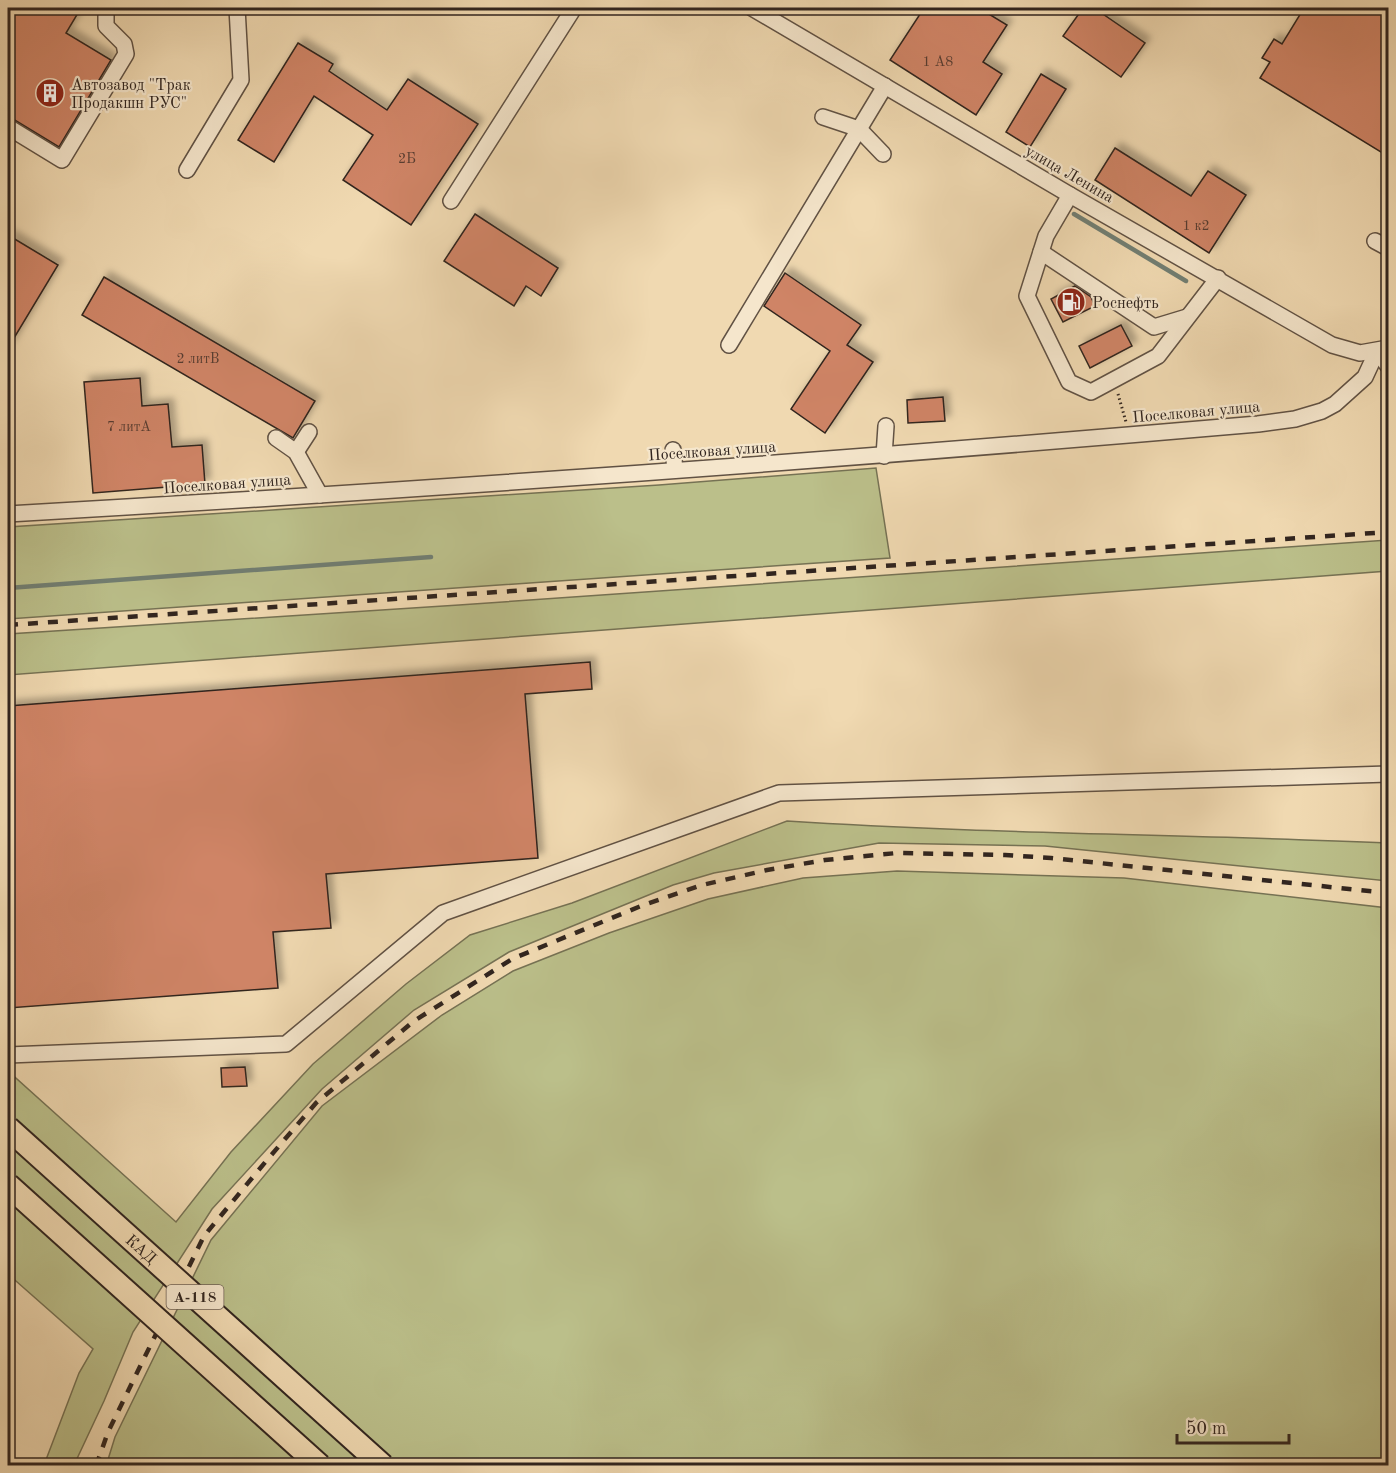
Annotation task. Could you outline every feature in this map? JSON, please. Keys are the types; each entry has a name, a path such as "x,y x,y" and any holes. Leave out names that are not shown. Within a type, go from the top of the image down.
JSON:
{"highway":[{"name":"КАД","path":"8,1128 383,1466"},
{"name":"А-118","path":"8,1185 320,1466"}],"street":[{"path":"8,127 62,160 126,54 124,44 106,26 106,8"},
{"path":"188,170 241,80 237,8"},
{"path":"451,201 574,8"},
{"name":"улица Ленина","path":"752,8 1070,195 1332,345 1360,353 1383,350"},
{"path":"729,345 885,86"},
{"path":"823,117 859,129 883,154"},
{"path":"1070,195 1046,236 1027,296 1069,382 1091,392 1158,356 1218,278"},
{"path":"1041,252 1154,327 1187,317"},
{"path":"1383,350 1389,366"},
{"name":"Поселковая улица","path":"8,514 884,456 1258,424 1295,419 1322,411 1335,404 1365,377 1383,350"},
{"path":"884,456 886,426"},
{"path":"296,452 309,432"},
{"path":"276,438 296,452 320,495"},
{"path":"673,450 675,470"},
{"path":"8,1055 286,1044 443,913 779,793 1389,774"}],"path":[{"path":"1114,380 1130,435"}],"green space":[{"path":"876,468 890,558 8,619 8,527 659,485"},
{"path":"1388,540 1388,571 8,675 8,634"},
{"path":"787,821 937,829 1388,843 1388,881 1045,846 879,843 714,873 673,885 509,952 414,1010 322,1089 212,1209 133,1332 74,1465 44,1465 79,1373 93,1349 8,1274 8,1071 176,1222 231,1152 313,1064 406,984 470,935 572,903"},
{"path":"897,871 1124,878 1388,908 1388,1465 106,1466 115,1437 211,1240 322,1106 442,1015 513,971 609,933 708,899 803,878"}],"building":[{"name":"Автозавод \"Трак Продакшн РУС\"","path":"8,8 81,8 66,33 111,60 59,147 8,117"},
{"path":"924,8 979,8 1007,25 983,62 1002,74 976,115 890,60"},
{"path":"1083,8 1094,8 1145,43 1121,77 1063,36"},
{"path":"1304,8 1389,8 1389,157 1260,78 1270,62 1262,58 1274,39 1282,44"},
{"path":"298,43 333,64 329,71 387,110 408,79 478,124 411,225 343,180 373,135 314,96 274,162 238,140"},
{"path":"1041,74 1066,89 1030,147 1006,132"},
{"path":"1115,148 1191,196 1208,171 1246,195 1209,253 1095,180"},
{"path":"475,214 558,268 541,296 526,286 514,306 444,261"},
{"path":"8,235 58,265 8,348"},
{"path":"785,273 861,325 847,345 873,362 825,433 791,409 830,351 764,306"},
{"path":"104,277 315,401 293,438 82,315"},
{"path":"1075,286 1091,297 1095,306 1063,322 1051,299"},
{"path":"1121,325 1132,346 1090,368 1079,346"},
{"path":"140,378 142,406 168,404 172,447 202,445 205,484 93,493 84,382"},
{"path":"943,397 945,421 908,423 907,400"},
{"path":"590,662 592,689 525,694 538,858 326,874 331,928 273,932 278,988 8,1008 8,706"},
{"path":"245,1067 247,1086 222,1087 221,1068"}],"waterway":[{"path":"1074,214 1186,281"},
{"path":"8,588 431,557"}],"railway":[{"path":"8,625 1388,532"},
{"path":"96,1466 108,1432 204,1236 316,1103 414,1021 512,959 641,906 702,885 825,860 897,853 1051,858 1388,893"}],"place":[{"name":"Автозавод \"Трак Продакшн РУС\"","path":"50,93"},
{"name":"Роснефть","path":"1071,302"}]}
